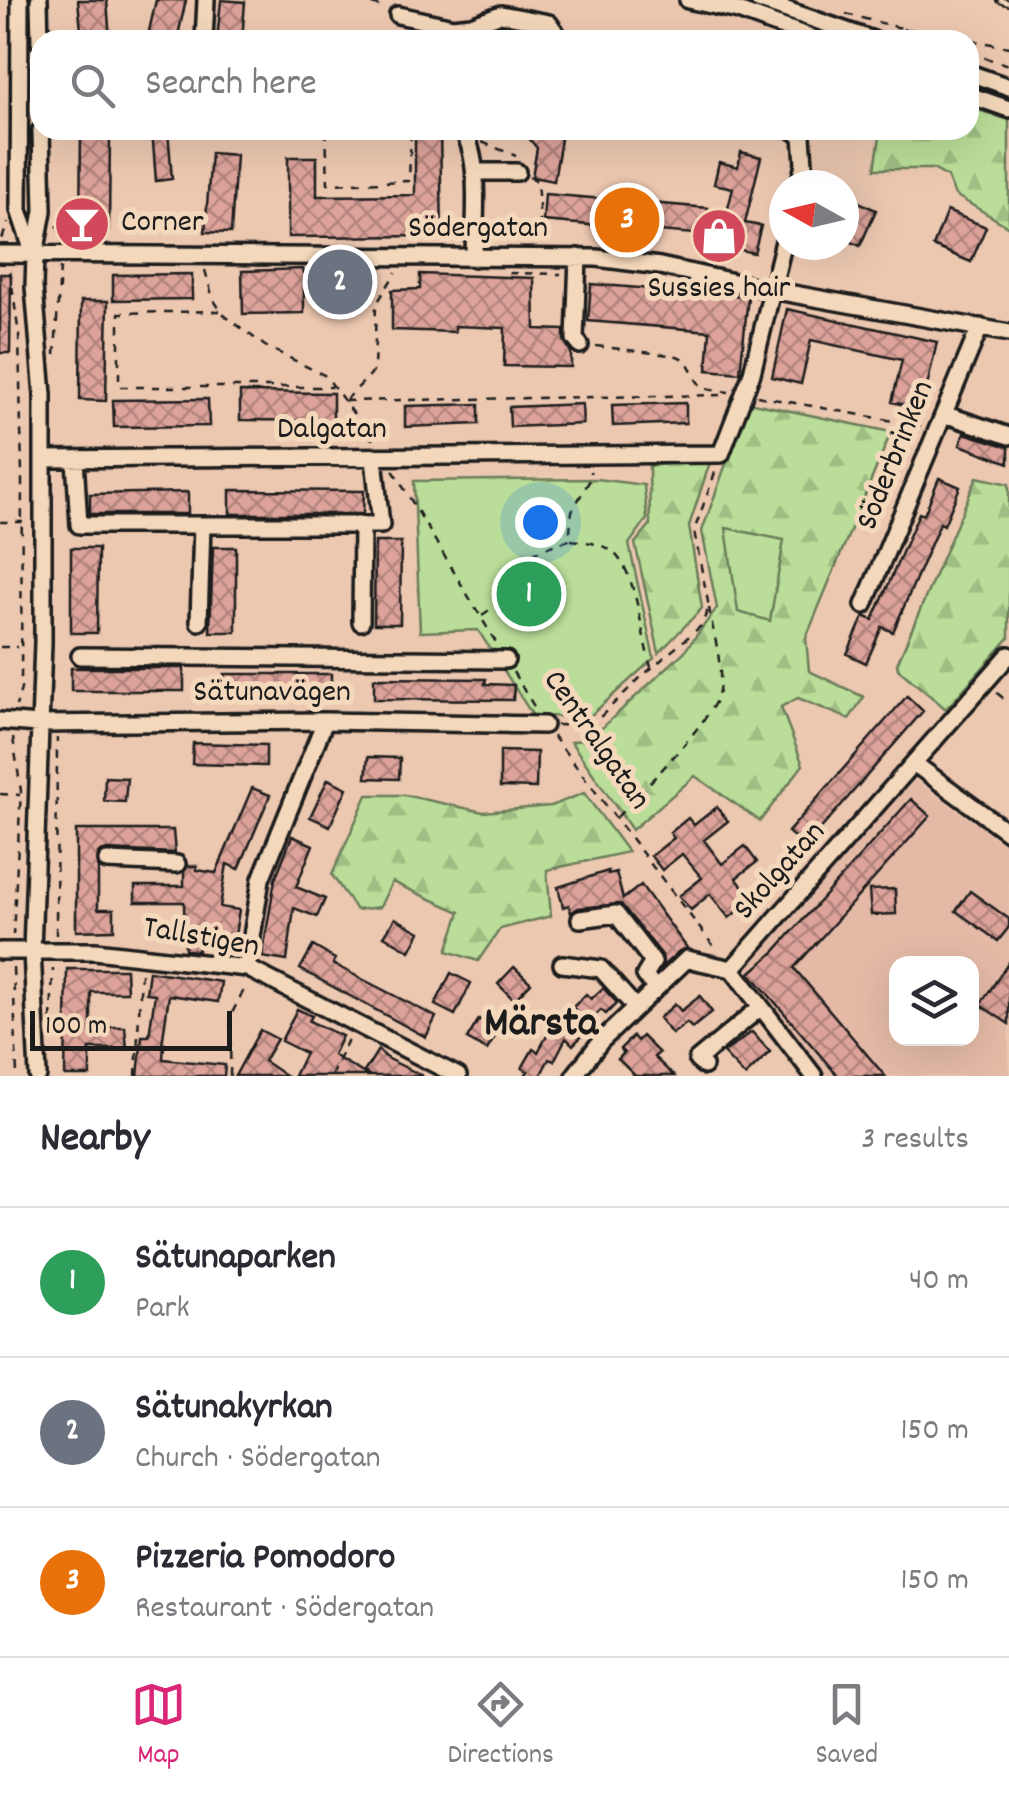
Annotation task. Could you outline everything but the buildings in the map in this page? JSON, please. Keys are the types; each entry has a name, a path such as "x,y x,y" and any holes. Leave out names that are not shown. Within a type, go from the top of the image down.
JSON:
{"street":[{"path":"20,0 19,210 35,256"},
{"path":"39,0 40,30"},
{"path":"204,30 206,0"},
{"path":"688,0 738,11 790,30"},
{"path":"758,0 844,30"},
{"path":"398,15 453,27 471,26 501,14 549,23 554,30"},
{"path":"979,76 1009,87"},
{"path":"979,98 1009,109"},
{"path":"38,1076 32,951 38,835 44,460 35,256 43,212 42,140"},
{"path":"467,140 475,172 474,258"},
{"path":"802,140 803,170"},
{"path":"475,172 517,172"},
{"name":"Södergatan","path":"1,254 474,258 578,266 660,266 1009,333"},
{"path":"721,454 752,373 779,260"},
{"path":"578,266 575,339 580,345"},
{"name":"Söderbrinken","path":"864,605 980,327"},
{"path":"944,414 1009,436"},
{"name":"Dalgatan","path":"44,460 721,454"},
{"path":"75,459 79,525 382,525 380,458"},
{"path":"199,622 202,525"},
{"path":"361,622 362,525"},
{"name":"Skolgatan","path":"574,1076 601,1041 687,960 732,969 1009,655"},
{"path":"80,656 506,660"},
{"name":"Sätunavägen","path":"6,721 544,724"},
{"path":"251,970 262,879 325,721"},
{"path":"914,764 1009,834"},
{"path":"107,861 177,864"},
{"path":"580,919 616,914 653,962 644,976 655,988"},
{"name":"Tallstigen","path":"6,952 95,951 251,970 458,1076"},
{"path":"562,964 601,969 635,1007"},
{"path":"732,969 814,1076"},
{"path":"704,1066 697,1060 761,1006"}],"path":[{"path":"844,14 913,30"},
{"path":"896,27 904,30"},
{"path":"979,42 1009,47"},
{"path":"979,56 1009,65"},
{"path":"326,140 328,184 409,181 411,140"},
{"path":"10,215 1,254 13,278 18,336 23,522 20,689 6,721 21,795 6,952 17,1076"},
{"path":"201,254 213,299 221,311"},
{"path":"503,273 578,266"},
{"path":"345,401 374,371 376,306 394,272 402,272"},
{"path":"221,311 119,313 119,386 335,387"},
{"name":"Centralgatan","path":"221,311 265,346 309,365 335,387 544,724 732,969"},
{"path":"580,345 677,356 686,360 696,383 708,390 858,413 937,431"},
{"path":"345,401 744,394"},
{"path":"616,819 715,703 720,683 718,666 694,531 721,454"},
{"path":"570,540 572,511 590,478 590,458"},
{"path":"0,522 23,522"},
{"path":"480,616 498,605 523,561 544,548 570,540 596,543 614,552 624,567 651,668"},
{"path":"544,724 591,726 702,626 708,606"},
{"path":"0,648 21,647"},
{"path":"0,794 21,795"},
{"path":"136,1076 142,956"},
{"path":"230,1076 231,1015 251,970"},
{"path":"331,1076 356,1022"}],"shaded area":[{"path":"913,778 1009,848 1009,1076 827,1076 744,972"}],"green space":[{"path":"979,110 1009,120 1009,227 955,195 947,177 933,169 875,169 879,140 979,140"},
{"path":"748,402 891,432 806,638 809,671 864,697 849,719 798,698 781,707 803,765 760,821 695,776 632,830 571,742 592,737 684,652 717,608 702,531"},
{"path":"711,459 689,526 702,608 659,653 635,543 650,525 649,466"},
{"path":"977,477 1009,484 1009,638 946,709 898,669 897,664"},
{"path":"597,479 644,485 647,519 629,544 654,658 589,717 533,716 478,630 420,632 414,481"},
{"path":"726,528 784,540 770,621 738,612"},
{"path":"584,793 628,852 547,870 551,916 500,929 478,961 447,951 460,912 392,882 380,907 356,910 332,875 367,795 404,795 483,812 551,806"}],"railway":[{"path":"999,0 1009,3"}],"place":[{"name":"Pizzeria Pomodoro","path":"627,220"},
{"name":"Corner","path":"82,224"},
{"name":"Sussies hair","path":"719,236"},
{"name":"Sätunakyrkan","path":"340,282"},
{"name":"Sätunaparken","path":"529,594"}],"district":[{"name":"Märsta","path":"541,1026"}]}
